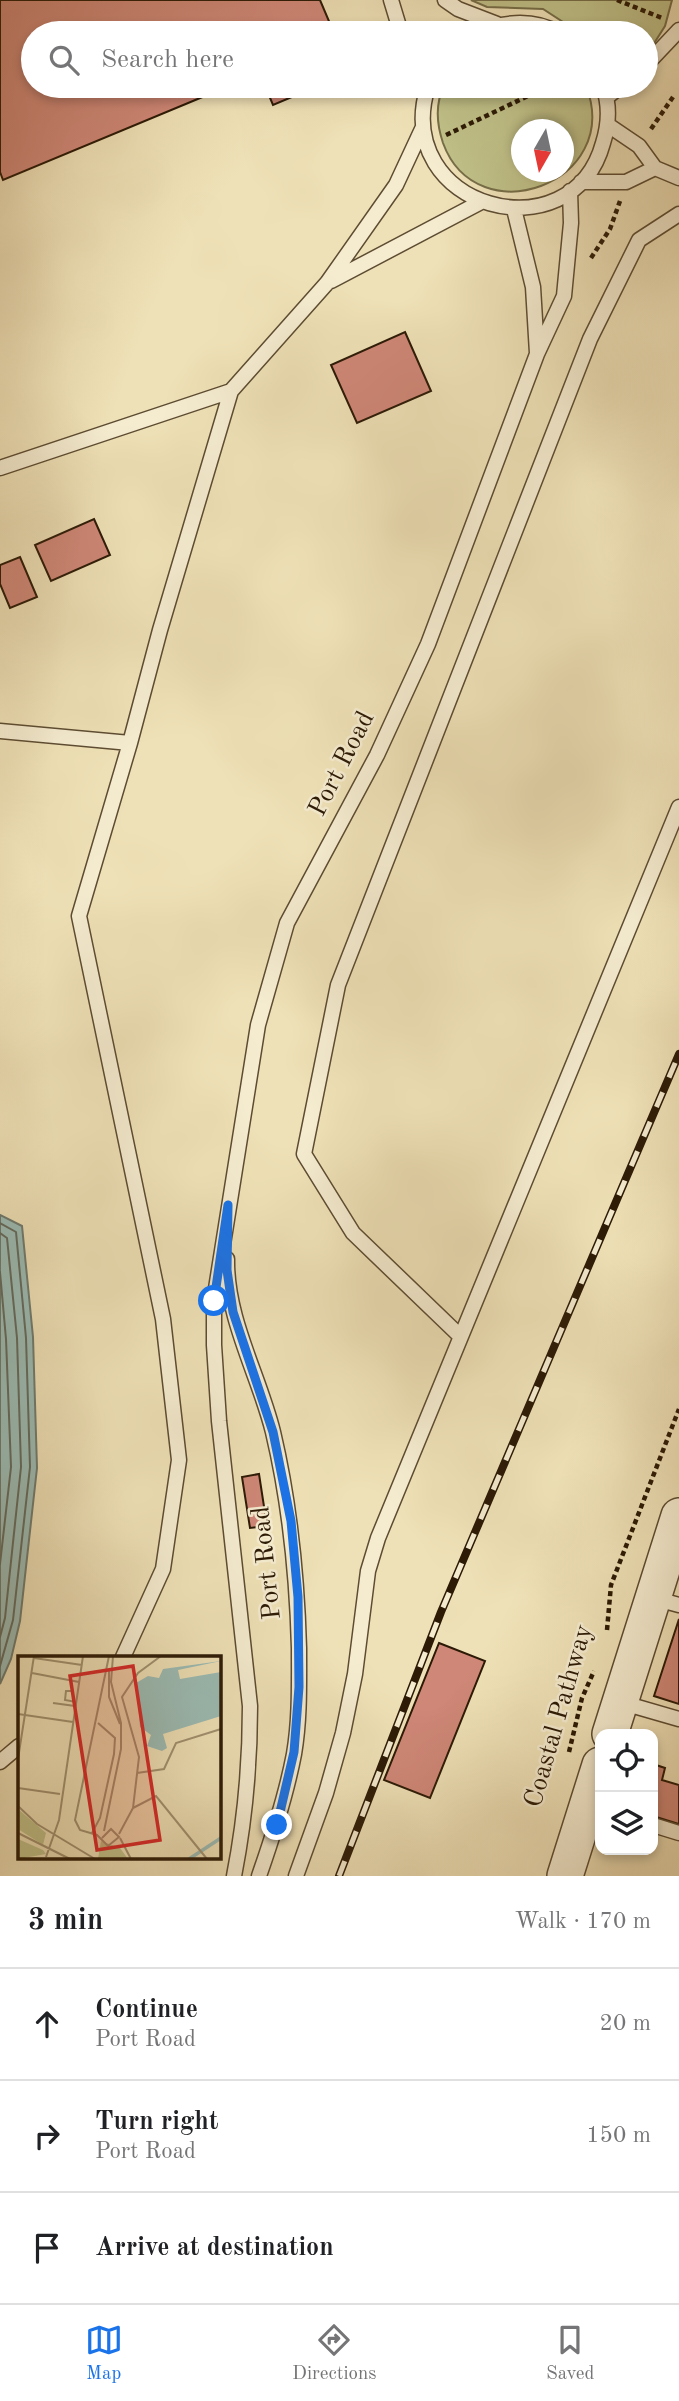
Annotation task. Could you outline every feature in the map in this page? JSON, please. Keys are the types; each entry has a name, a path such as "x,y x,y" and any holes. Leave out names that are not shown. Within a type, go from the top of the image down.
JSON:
{"street":[{"path":"615,1718 666,1601 679,1516"},
{"path":"565,1876 594,1806 584,1763"}],"lane":[{"path":"391,0 397,21"},
{"path":"444,0 458,9 489,21"},
{"path":"658,48 674,25"},
{"path":"422,98 423,127 430,153 443,175 461,191 481,202 514,209 544,205 576,187 600,156 608,125 606,98"},
{"path":"423,102 424,98"},
{"path":"608,125 639,146 655,168 679,178"},
{"path":"123,1656 163,1569 179,1460 163,1319 79,916 231,391 327,283 396,185 423,127"},
{"path":"576,187 626,182 655,168"},
{"name":"Port Road","path":"234,1876 246,1802 250,1706 223,1461 214,1345 214,1301 258,1025 287,923 377,755 428,644 537,354 564,296 576,187"},
{"path":"327,283 481,202"},
{"name":"Port Road","path":"514,209 533,288 537,354"},
{"path":"460,1336 354,1233 304,1154 306,1141 338,985 590,339 639,240 679,214"},
{"path":"0,468 231,391"},
{"path":"0,731 130,743"},
{"path":"296,1876 326,1793 343,1733 355,1674 368,1571 390,1503 679,807"},
{"name":"Port Road","path":"228,1205 227,1270 233,1312 273,1432 291,1521 298,1597 299,1687 294,1752 277,1825 259,1876"},
{"path":"615,1718 679,1719"},
{"path":"0,1762 18,1747"},
{"path":"658,1827 679,1833"}],"path":[{"path":"617,0 674,25"},
{"path":"446,135 524,98"},
{"name":"Coastal Pathway","path":"607,1632 611,1586 679,1409"},
{"name":"Coastal Pathway","path":"584,1763 582,1698 597,1665"}],"green space":[{"path":"471,0 672,0 665,26 658,37 658,21 562,21 543,9 487,7"},
{"path":"440,98 588,98 592,120 584,149 574,161 574,119 511,119 511,182 548,182 542,186 513,191 485,187 460,171 443,143 438,114"}],"water":[{"path":"0,1215 22,1226 33,1337 37,1468 20,1621 11,1659 0,1684"}],"building":[{"path":"0,0 320,0 329,21 21,21 21,98 200,98 3,180 0,172"},
{"path":"270,98 290,98 273,105"},
{"path":"405,332 431,391 357,423 331,365"},
{"path":"94,519 110,555 51,581 35,545"},
{"path":"20,557 37,597 10,608 0,584 0,565"},
{"path":"259,1474 267,1526 250,1528 242,1477"},
{"path":"679,1619 679,1704 654,1696"},
{"path":"439,1643 485,1661 430,1798 384,1780"},
{"path":"658,1766 665,1768 662,1780 679,1785 679,1824 658,1818"}],"railway":[{"path":"339,1876 441,1612 679,1054"}],"route":[{"path":"214,1301 228,1205 227,1270 233,1312 273,1432 291,1521 298,1597 299,1687 294,1752 277,1825"}]}
